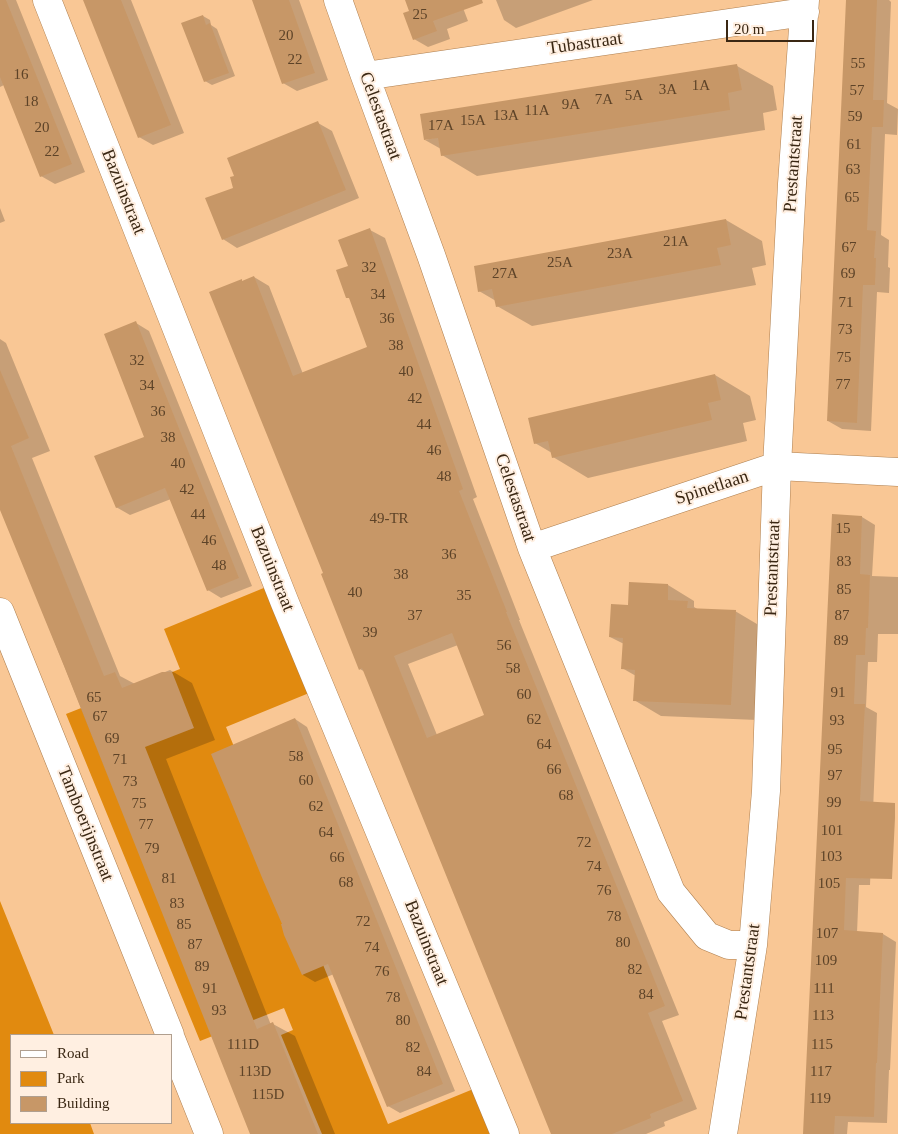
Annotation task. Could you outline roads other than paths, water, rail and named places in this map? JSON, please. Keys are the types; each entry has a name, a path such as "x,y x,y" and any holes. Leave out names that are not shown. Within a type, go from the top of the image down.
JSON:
{"street":[{"name":"Bazuinstraat","path":"47,0 285,603 505,1134"},
{"name":"Celestastraat","path":"338,0 431,255 532,548 671,892 708,936 729,946 753,946"},
{"name":"Tubastraat","path":"365,76 805,6"},
{"name":"Prestantstraat","path":"724,1134 753,946 766,791 777,466 792,184 805,6"},
{"name":"Spinetlaan","path":"532,548 777,466 898,472"},
{"name":"Tamboerijnstraat","path":"0,612 170,1034"},
{"path":"172,1042 209,1134"}]}
